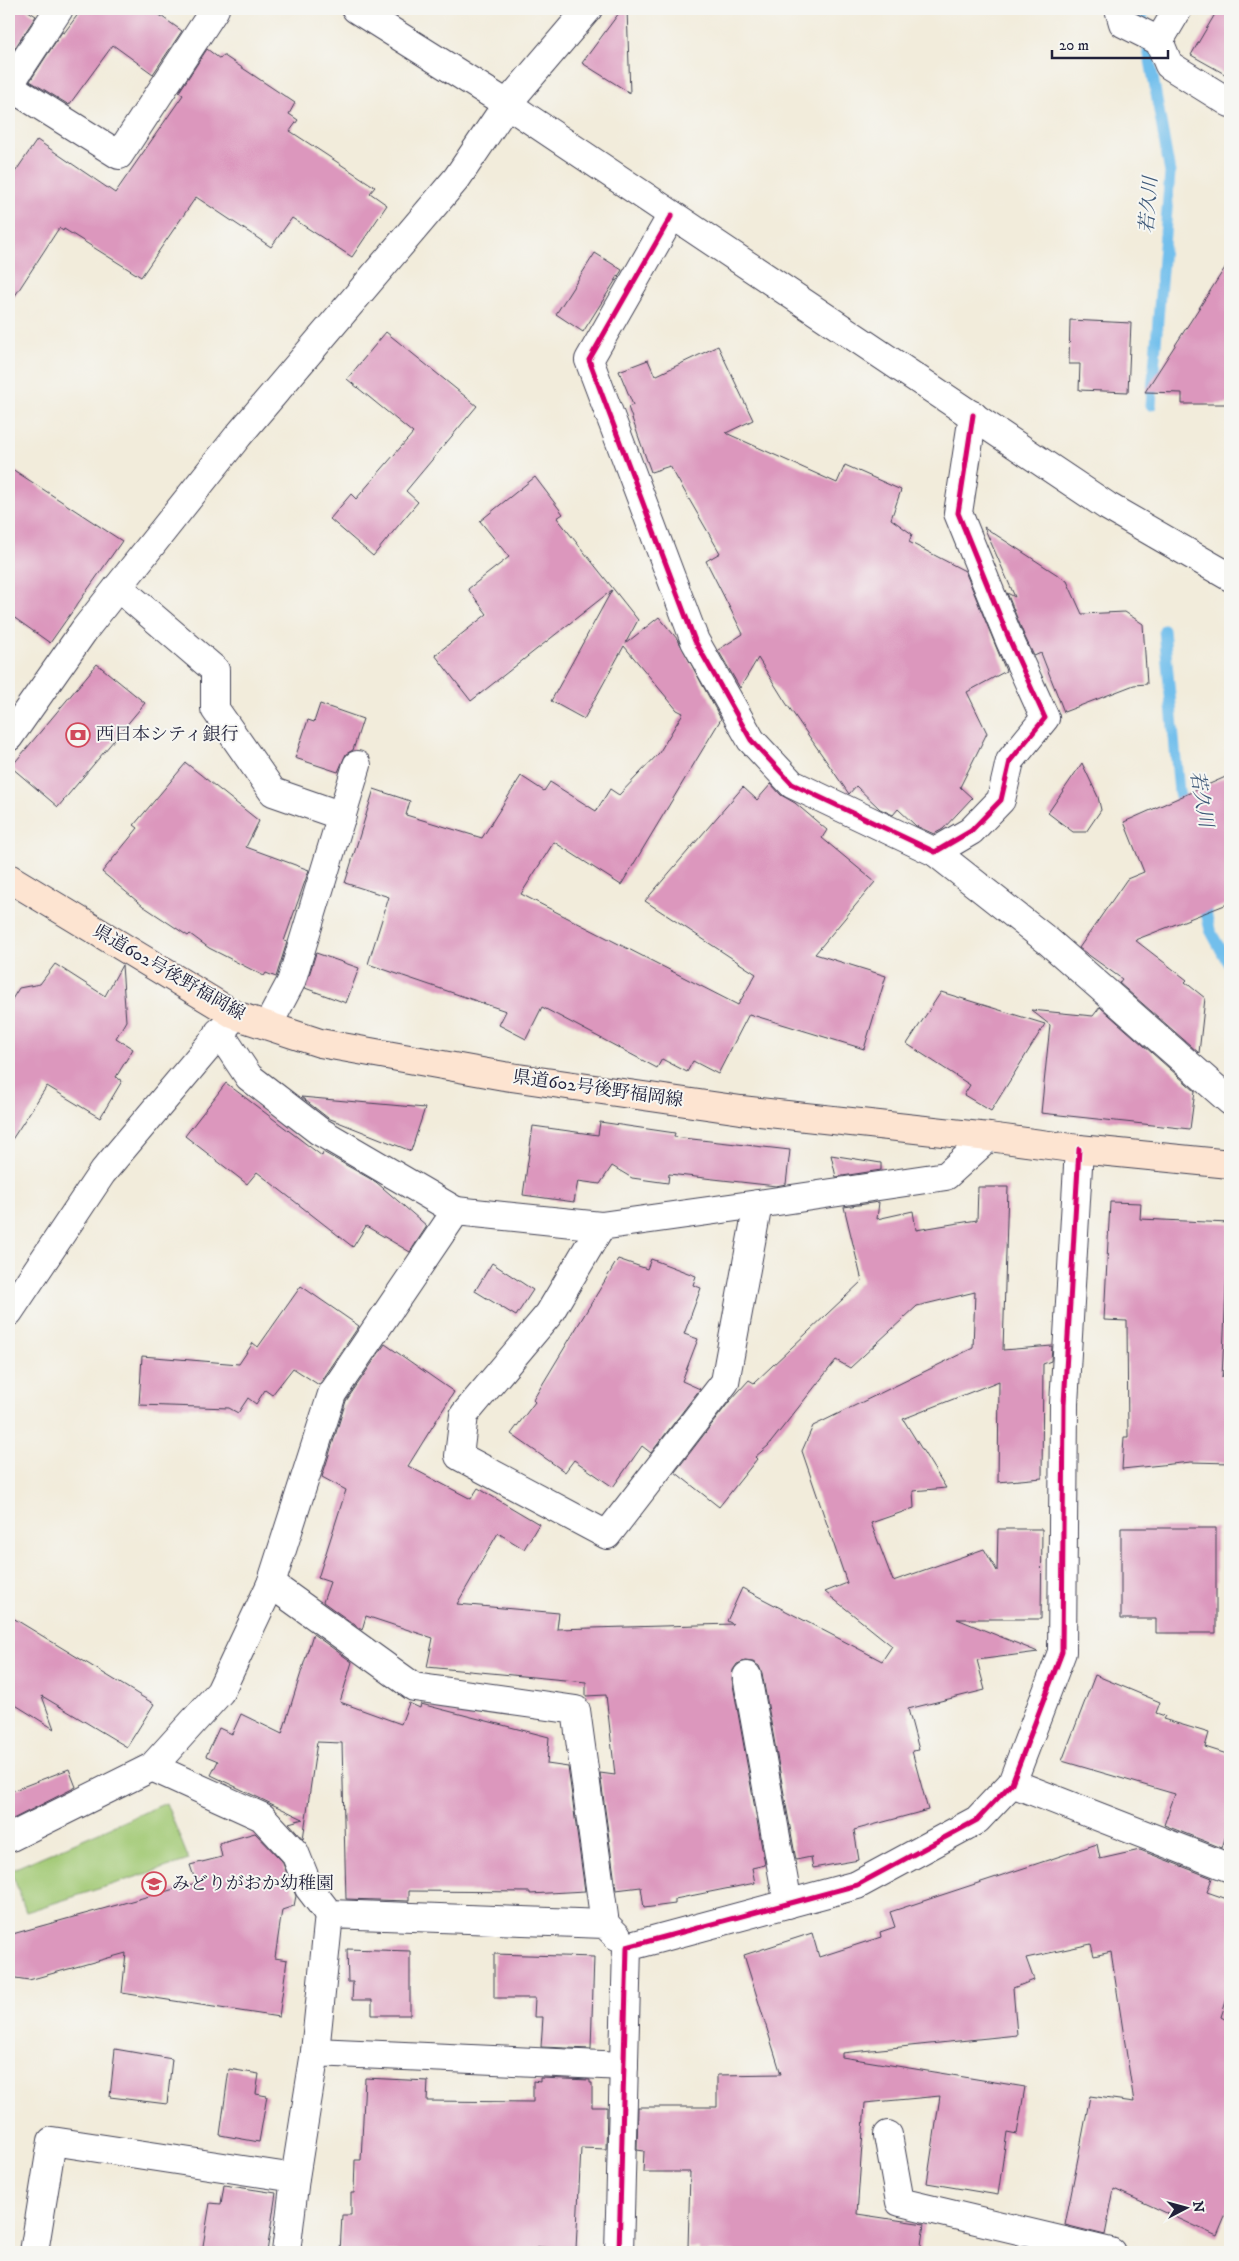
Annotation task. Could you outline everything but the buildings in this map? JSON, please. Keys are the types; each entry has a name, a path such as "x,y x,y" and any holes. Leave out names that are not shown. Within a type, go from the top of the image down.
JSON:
{"main road":[{"name":"県道602号後野福岡線","path":"9,878 227,1024 268,1026 320,1043 504,1076 741,1110 989,1137 1079,1149 1230,1164"}],"street":[{"path":"59,9 9,85 119,155 215,9"},
{"path":"356,9 507,104 1107,506 1230,577"},
{"path":"9,738 84,629 238,436 457,178 507,104 588,9"},
{"path":"1159,41 1178,9"},
{"path":"1121,16 1159,41 1169,65 1230,103"},
{"path":"672,215 589,360 695,641 750,740 792,784 935,852 1048,941 1230,1101"},
{"path":"935,852 971,831 1001,800 1010,761 1045,718 1010,641 958,513 973,416"},
{"path":"118,587 215,670 214,709 273,792 342,816"},
{"path":"268,1026 291,982 357,765"},
{"path":"9,1312 102,1173 227,1024 249,1076 319,1131 456,1210 601,1226 946,1176 989,1137"},
{"path":"627,1947 857,1885 976,1820 1012,1783 1062,1652 1064,1404 1079,1149"},
{"path":"601,1226 549,1314 464,1415 459,1456 607,1534 725,1382 758,1204"},
{"path":"9,1838 152,1767 220,1692 271,1584 332,1394 456,1210"},
{"path":"271,1584 414,1687 576,1710 605,1924 627,1947 619,2252"},
{"path":"747,1676 788,1904"},
{"path":"152,1767 262,1818 295,1853 309,1888 329,1914 315,2052 295,2178 286,2252"},
{"path":"1012,1783 1230,1868"},
{"path":"329,1914 605,1924"},
{"path":"315,2052 624,2066"},
{"path":"888,2135 900,2202 1111,2252"},
{"path":"34,2252 52,2141 295,2178"}],"green space":[{"path":"166,1803 189,1860 26,1912 11,1870"}],"waterway":[{"name":"若久川","path":"1141,9 1170,173 1151,405"},
{"name":"若久川","path":"1164,630 1179,792 1184,812"},
{"name":"若久川","path":"1203,899 1210,930 1230,967"}],"cycle path":[{"path":"672,215 589,360 695,641 751,740 792,784 935,852 971,831 1001,800 1010,761 1045,718 1010,641 958,513 973,415"},
{"path":"619,2252 627,1947 857,1885 977,1820 1012,1783 1062,1652 1064,1404 1079,1149"}],"place":[{"name":"西日本シティ銀行","path":"78,735"},
{"name":"みどりがおか幼稚園","path":"154,1884"}]}
